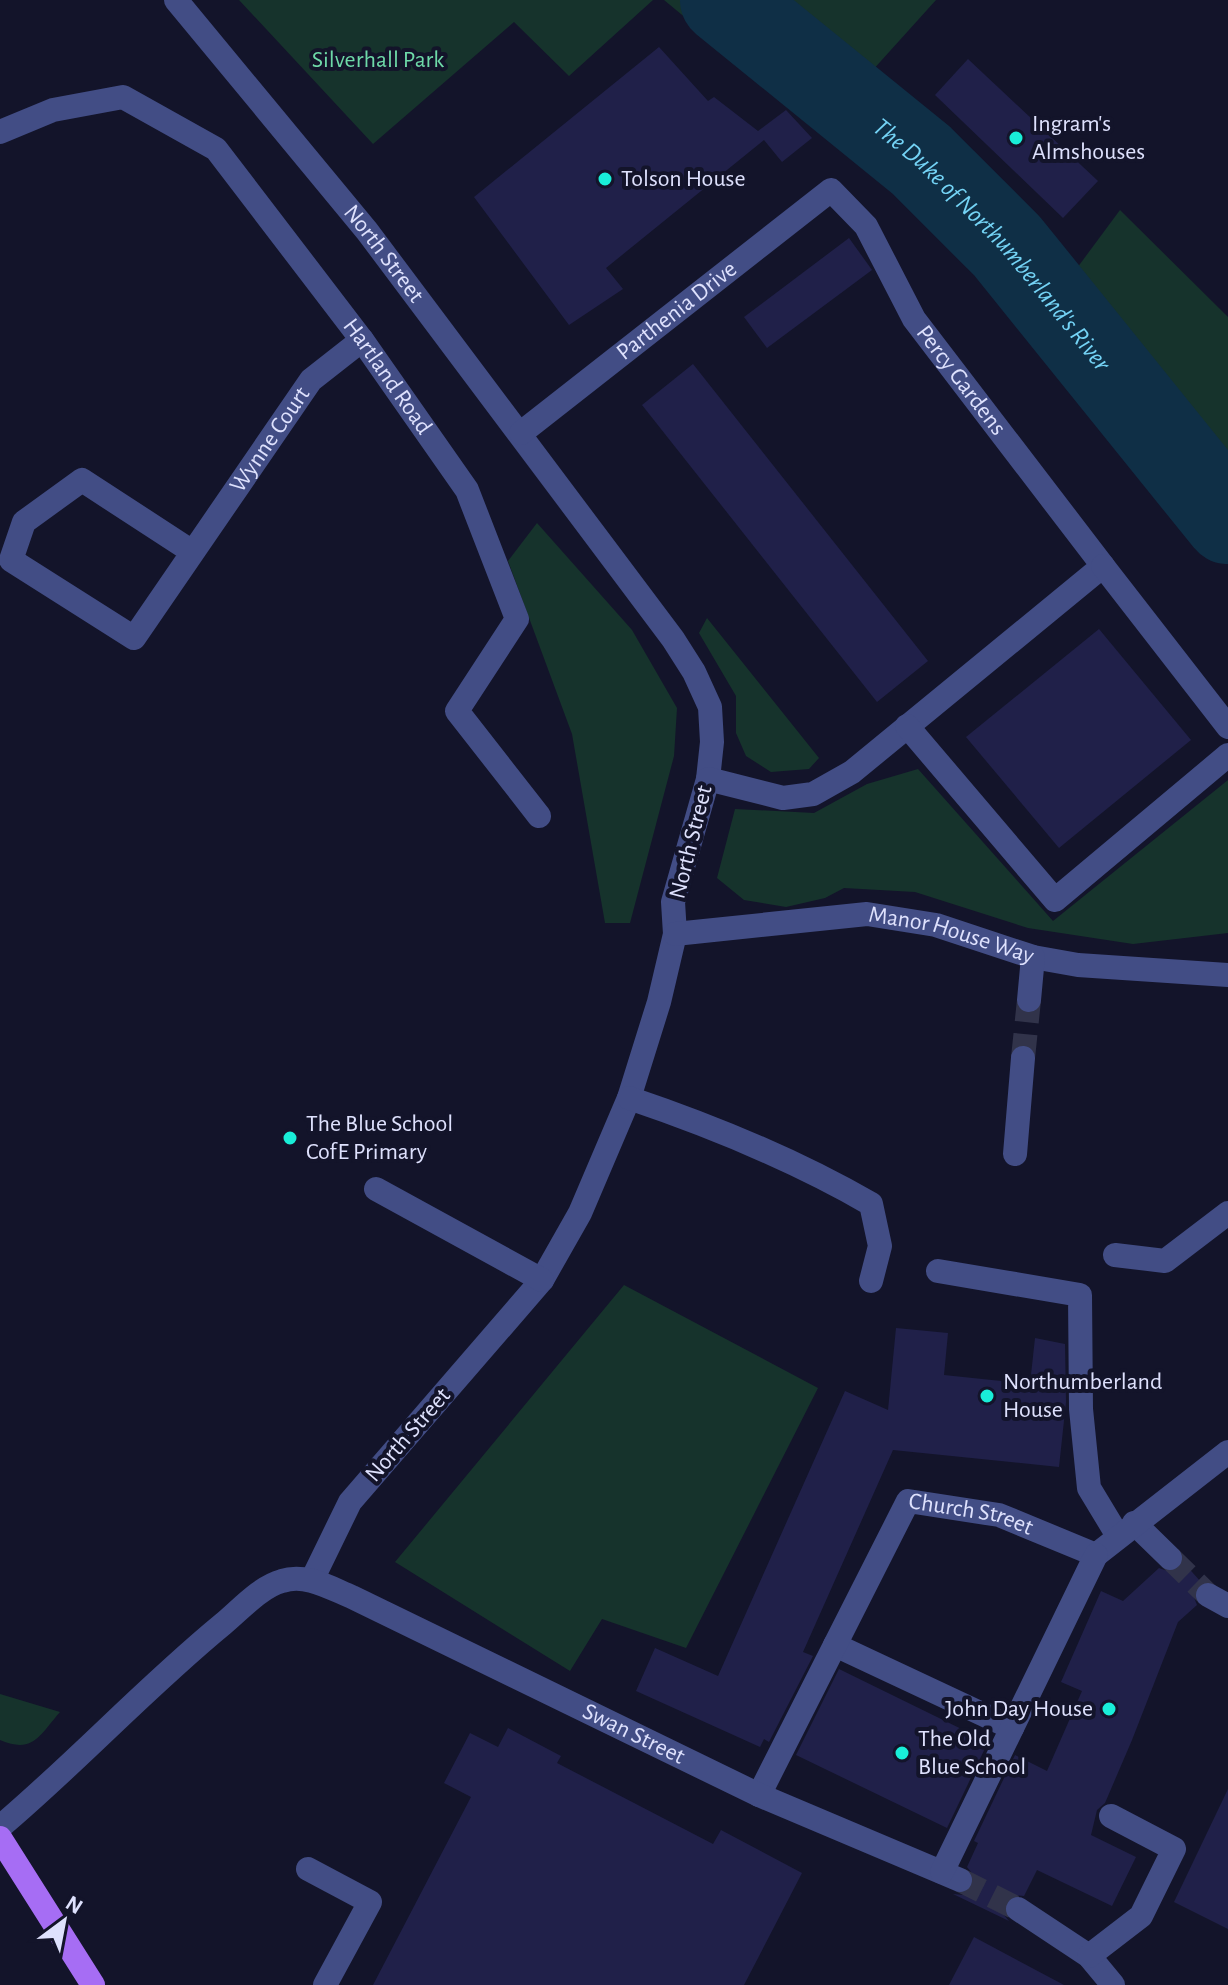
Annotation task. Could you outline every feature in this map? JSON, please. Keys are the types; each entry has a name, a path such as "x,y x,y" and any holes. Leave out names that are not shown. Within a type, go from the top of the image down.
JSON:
{"main road":[{"path":"0,1838 93,1985"}],"street":[{"name":"North Street","path":"176,0 367,231 521,433 694,672 710,707 712,742 708,779 673,902 675,934 659,1002 629,1098 580,1213 542,1280 350,1502 312,1580"},
{"name":"Hartland Road","path":"0,132 53,110 123,97 216,149 362,340 467,490 517,619 457,711 539,816"},
{"name":"Parthenia Drive","path":"521,433 831,190"},
{"name":"Percy Gardens","path":"831,190 866,226 914,319 1228,727"},
{"name":"Wynne Court","path":"191,551 82,480 24,522 11,560 134,638 311,380 362,340"},
{"path":"708,779 783,798 813,794 852,772 1103,566"},
{"path":"907,726 1055,900 1228,755"},
{"name":"Manor House Way","path":"675,934 867,914 936,925 1033,957 1078,965 1228,975"},
{"path":"1029,1000 1033,957"},
{"path":"1015,1154 1023,1058"},
{"path":"629,1098 689,1118 832,1181 871,1204 880,1246 871,1281"},
{"path":"376,1189 542,1280"},
{"path":"1115,1255 1165,1261 1228,1213"},
{"path":"938,1271 1080,1295 1081,1409 1089,1488 1126,1529 1170,1558"},
{"path":"835,1645 1012,1728 1096,1555 1228,1452"},
{"name":"Church Street","path":"759,1795 908,1501 999,1515 1096,1555"},
{"path":"0,1827 132,1704 266,1589 280,1581 312,1580"},
{"name":"Swan Street","path":"312,1580 759,1795 951,1876 1012,1728"},
{"path":"1089,1956 1141,1916 1174,1849 1111,1816"},
{"path":"308,1869 370,1902 325,1985"},
{"path":"1018,1909 1089,1956 1113,1985"}],"green space":[{"name":"Silverhall Park","path":"239,0 653,0 569,76 514,22 373,144"},
{"path":"664,0 936,0 862,82 1059,267 1006,298 889,166 827,135"},
{"path":"1120,210 1228,317 1228,456 1063,287"},
{"path":"537,523 632,630 677,708 674,756 630,923 605,923 572,734 508,561"},
{"path":"707,618 819,758 809,769 771,772 746,756 736,733 736,696 699,633"},
{"path":"918,769 1053,921 1228,780 1228,933 1133,944 1028,928 915,892 844,888 825,898 786,907 744,900 717,878 735,809 814,813 867,784"},
{"path":"624,1285 818,1388 686,1648 602,1619 570,1671 395,1562"},
{"path":"0,1694 60,1712 28,1744 11,1744 0,1740"}],"water":[{"path":"1047,271 1105,326 1228,456 1228,542 1023,289"}],"building":[{"name":"Tolson House","path":"659,47 708,101 714,97 758,131 786,110 812,138 782,162 764,140 606,268 623,289 569,325 474,197"},
{"name":"Ingram's Almshouses","path":"968,59 1098,181 1063,218 935,95"},
{"path":"849,238 872,270 767,348 744,317"},
{"path":"693,364 928,661 877,702 642,405"},
{"path":"1099,629 1191,740 1059,848 966,737"},
{"path":"896,1328 948,1333 944,1375 1030,1384 1035,1338 1065,1344 1066,1402 1059,1467 893,1450 803,1652 813,1656 769,1742 764,1739 760,1747 636,1691 655,1648 718,1676 845,1391 888,1410"},
{"path":"1184,1563 1201,1582 1193,1595 1197,1605 1178,1622 1105,1803 1097,1810 1091,1835 1136,1857 1112,1906 1037,1870 1024,1896 1012,1895 1005,1901 1004,1915 1009,1921 953,1894 963,1895 973,1887 975,1877 967,1867 978,1843 974,1841 1015,1755 1047,1771 1082,1691 1061,1682 1101,1591 1123,1601 1159,1568 1173,1573"},
{"name":"The Old Blue School","path":"839,1669 988,1742 947,1828 796,1755"},
{"path":"508,1728 561,1756 557,1763 713,1844 721,1830 802,1873 744,1985 373,1985 471,1797 444,1783 470,1733 498,1747"},
{"path":"1228,1789 1228,1929 1174,1902"},
{"path":"974,1937 1064,1985 949,1985"}],"waterway":[{"name":"The Duke of Northumberland's River","path":"724,0 921,160 1007,246 1228,520"}],"tunnel":[{"path":"1023,1058 1029,1000"},
{"path":"1170,1558 1208,1595"},
{"path":"960,1880 1018,1909"}],"place":[{"name":"Ingram's Almshouses","path":"1016,138"},
{"name":"Tolson House","path":"605,179"},
{"name":"The Blue School CofE Primary","path":"290,1138"},
{"name":"Northumberland House","path":"987,1396"},
{"name":"John Day House","path":"1109,1709"},
{"name":"The Old Blue School","path":"902,1753"}]}
